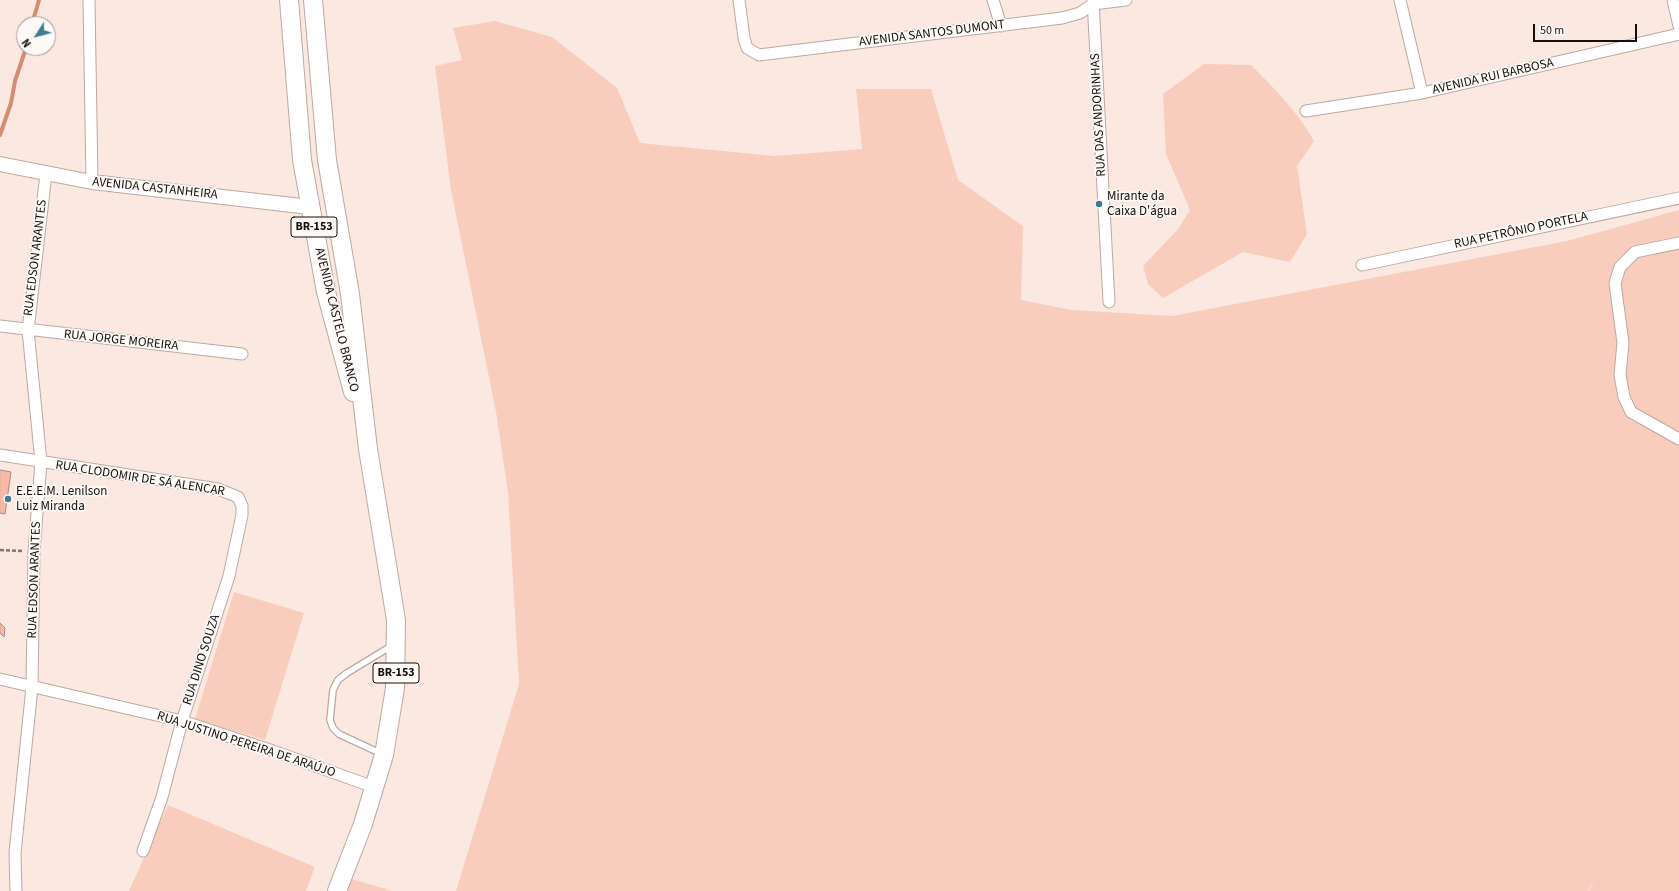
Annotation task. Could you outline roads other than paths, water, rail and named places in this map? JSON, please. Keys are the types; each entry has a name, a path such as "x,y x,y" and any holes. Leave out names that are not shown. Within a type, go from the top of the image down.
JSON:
{"main road":[{"name":"AVENIDA CASTELO BRANCO","path":"289,0 302,160 310,207 326,292 368,449"},
{"name":"AVENIDA CASTELO BRANCO","path":"313,0 327,160 350,294 368,449 394,599 397,643 395,688 384,754 374,787 337,891"}],"street":[{"path":"89,0 92,182"},
{"name":"AVENIDA SANTOS DUMONT","path":"739,0 744,38 747,48 759,55 771,55 1062,18 1080,13 1093,2 1126,0"},
{"path":"993,0 1001,26"},
{"path":"1400,0 1422,93"},
{"path":"1673,0 1679,26"},
{"name":"RUA DAS ANDORINHAS","path":"1093,2 1109,302"},
{"name":"AVENIDA RUI BARBOSA","path":"1306,111 1422,93 1679,34"},
{"name":"AVENIDA CASTANHEIRA","path":"0,164 92,182 310,207"},
{"name":"RUA EDSON ARANTES","path":"16,891 15,853 32,687 34,552 41,462 28,330 46,174"},
{"name":"RUA PETRÔNIO PORTELA","path":"1362,265 1679,198"},
{"path":"1679,243 1635,252 1620,267 1615,283 1624,342 1620,375 1624,396 1631,412 1679,439"},
{"name":"RUA JORGE MOREIRA","path":"0,326 242,354"},
{"name":"RUA CLODOMIR DE SÁ ALENCAR","path":"0,456 218,489 238,497 242,506 242,515 236,537"},
{"name":"RUA DINO SOUZA","path":"143,851 162,797 182,721 229,576 236,537"},
{"name":"RUA JUSTINO PEREIRA DE ARAÚJO","path":"0,679 182,721 273,750 374,787"}],"lane":[{"path":"384,754 339,734 333,728 330,720 333,690 338,680 347,672 397,643"}],"waterway":[{"path":"34,16 39,0"},
{"path":"0,135 11,103 15,81 23,56"}],"place":[{"name":"Mirante da Caixa D'água","path":"1099,204"},
{"name":"E.E.E.M. Lenilson Luiz Miranda","path":"8,499"}]}
